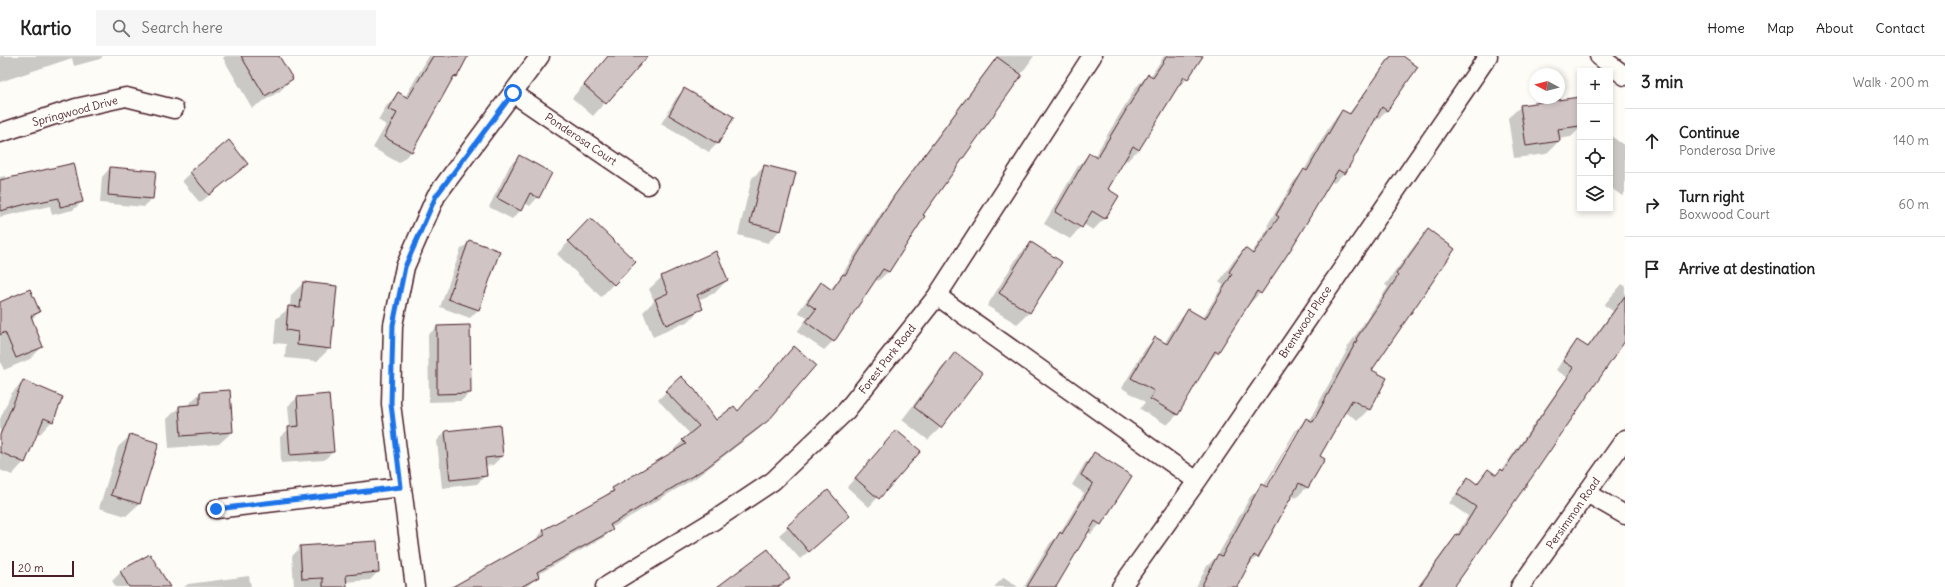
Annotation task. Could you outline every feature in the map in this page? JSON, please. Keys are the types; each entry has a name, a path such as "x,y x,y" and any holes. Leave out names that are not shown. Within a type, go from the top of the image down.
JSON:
{"street":[{"path":"416,587 401,487 391,404 393,325 405,267 436,196 540,56"},
{"name":"Forest Park Road","path":"605,587 713,521 773,481 846,411 936,296 1092,56"},
{"name":"Brentwood Place","path":"1120,587 1196,481 1488,56"},
{"path":"1600,56 1625,76"},
{"name":"Ponderosa Court","path":"513,93 648,185"},
{"name":"Springwood Drive","path":"0,133 76,108 126,97 174,109"},
{"path":"936,296 1196,481"},
{"name":"Persimmon Road","path":"1520,587 1625,439"},
{"path":"216,509 401,487"},
{"path":"1587,493 1625,515"}],"building":[{"path":"241,56 279,56 293,79 265,96"},
{"path":"433,56 468,56 457,77 454,76 412,152 384,137 397,113 388,109 398,92 408,98"},
{"path":"608,56 648,56 606,104 584,85"},
{"path":"1167,56 1203,56 1188,79 1184,77 1139,150 1133,146 1108,189 1119,196 1105,219 1092,211 1082,228 1055,212 1089,153 1097,158 1148,74 1153,77"},
{"path":"1391,56 1403,56 1418,67 1387,111 1382,107 1345,174 1338,170 1291,249 1261,294 1257,291 1218,353 1215,351 1178,415 1150,399 1154,391 1131,378 1155,337 1167,344 1188,309 1205,319 1232,274 1229,272 1245,248 1253,254 1279,217 1276,215 1304,169 1307,171 1342,110 1350,114"},
{"path":"997,57 1022,75 923,215 925,216 889,272 883,269 834,342 806,322 816,309 807,303 821,282 832,290 843,274 845,275 894,196"},
{"path":"684,88 734,117 718,144 669,115"},
{"path":"1577,97 1577,126 1558,129 1560,141 1526,146 1520,105 1565,104 1565,99"},
{"path":"229,140 248,164 209,195 190,172"},
{"path":"519,155 552,173 539,198 530,193 521,211 497,198"},
{"path":"74,163 83,202 60,207 59,198 34,202 0,211 0,180"},
{"path":"764,165 796,173 781,231 750,223"},
{"path":"110,167 156,171 153,199 108,195"},
{"path":"590,218 636,262 614,285 568,241"},
{"path":"1428,229 1455,249 1372,370 1387,378 1370,410 1352,400 1320,456 1325,459 1308,488 1299,483 1258,558 1254,555 1237,587 1201,587 1218,554 1222,556 1261,484 1267,487 1306,418 1313,422 1357,340 1356,339 1398,276 1396,274"},
{"path":"469,240 500,251 479,310 448,299"},
{"path":"1031,242 1062,262 1030,313 999,293"},
{"path":"716,251 728,280 697,295 703,309 666,325 655,299 668,293 661,276"},
{"path":"303,282 337,286 331,349 297,345 298,332 286,330 288,306 300,307"},
{"path":"30,289 40,312 31,316 43,347 16,358 5,332 0,335 0,302"},
{"path":"1625,296 1625,341 1532,477 1454,587 1419,587 1457,534 1459,535 1476,507 1457,494 1468,477 1477,484 1488,469 1496,475 1501,469 1503,471 1574,368 1563,361 1577,340 1588,347"},
{"path":"470,325 471,393 437,394 437,326"},
{"path":"794,346 816,365 769,420 706,468 610,525 613,530 537,572 539,577 521,587 452,587 545,535 543,530 614,491 612,488 686,444 682,440 699,426 665,391 681,376 695,390 716,420 734,406 738,411"},
{"path":"955,352 983,373 941,428 914,407"},
{"path":"23,380 63,397 53,422 44,418 25,463 0,452 0,435"},
{"path":"230,390 233,432 181,436 179,406 200,404 200,392"},
{"path":"329,394 334,452 290,455 288,427 299,426 297,397"},
{"path":"500,425 503,456 485,458 487,476 450,480 445,431"},
{"path":"896,430 921,451 879,499 855,478"},
{"path":"130,434 159,443 140,504 111,495"},
{"path":"1094,452 1132,476 1101,525 1095,521 1056,587 1027,587 1060,532 1062,534 1093,483 1081,475"},
{"path":"828,490 850,516 809,552 787,526"},
{"path":"377,541 379,572 346,575 347,587 323,587 323,578 302,579 300,546"},
{"path":"768,549 790,578 778,587 717,587"},
{"path":"150,554 170,587 129,587 120,571"}],"route":[{"path":"216,509 401,487 391,404 393,325 405,267 436,196 513,93"}]}
